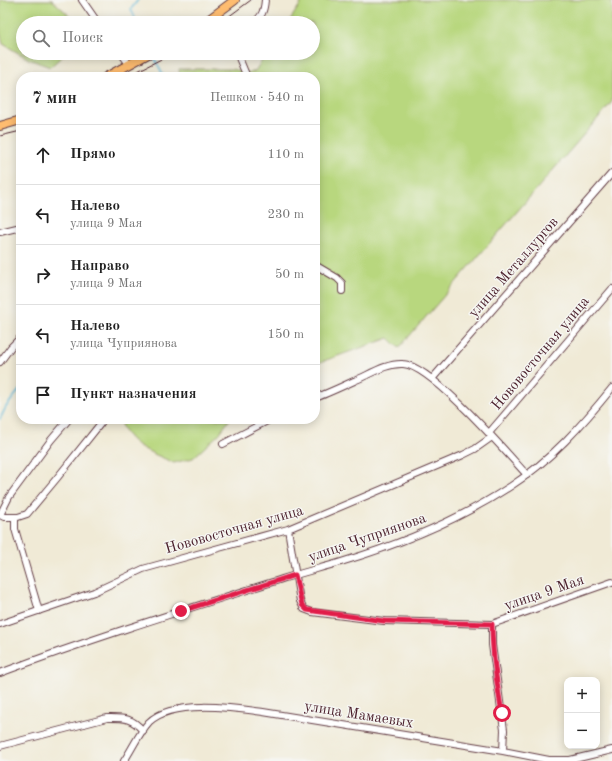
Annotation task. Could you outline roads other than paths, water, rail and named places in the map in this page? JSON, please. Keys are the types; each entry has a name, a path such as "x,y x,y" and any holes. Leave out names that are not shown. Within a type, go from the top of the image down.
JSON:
{"main road":[{"path":"213,16 235,0"},
{"path":"115,72 136,60"},
{"path":"0,126 16,121"}],"street":[{"path":"82,0 93,16"},
{"path":"260,16 264,8 265,0"},
{"path":"126,60 129,64"},
{"path":"240,60 245,72"},
{"name":"улица Металлургов","path":"432,379 612,173"},
{"path":"0,232 16,227"},
{"path":"320,268 337,278 342,283 342,292"},
{"name":"Нововосточная улица","path":"0,624 94,592 144,568 288,529 475,449 490,435 612,289"},
{"path":"0,362 16,342"},
{"path":"320,396 394,364 412,366 432,379 490,435 527,475"},
{"name":"улица Чуприянова","path":"0,673 61,651 295,575 343,562 425,532 469,512 527,475 542,462 576,429 612,388"},
{"path":"65,424 9,497 0,515 4,517 18,517 27,514 100,424"},
{"path":"223,444 261,424"},
{"path":"15,517 15,529 39,611"},
{"name":"улица 9 Мая","path":"288,529 295,575 302,605 307,610 384,621 492,624 612,582"},
{"path":"492,624 492,645 504,730 503,751"},
{"name":"улица Мамаевых","path":"124,761 142,731 155,717 171,710 207,707 234,708 503,751 555,761 612,750"},
{"path":"0,746 107,718 123,718 131,720 138,724 142,731"}],"waterway":[{"path":"134,16 131,9 138,0"},
{"path":"156,60 162,72"},
{"path":"0,419 6,407 16,394"}],"tram line":[{"path":"229,16 251,0"},
{"path":"136,72 159,60"},
{"path":"0,136 16,132"}]}
